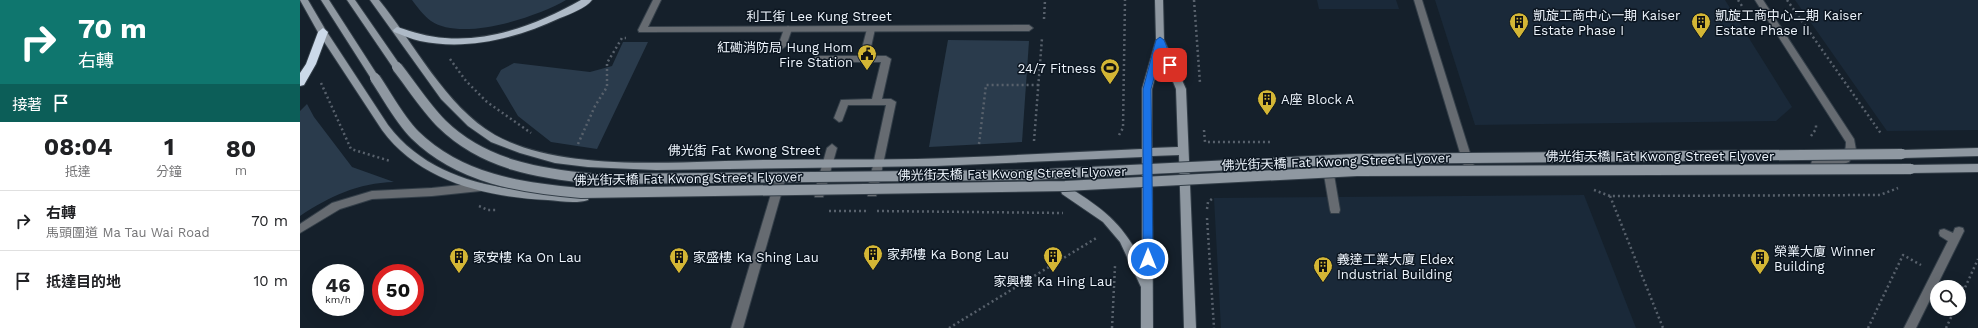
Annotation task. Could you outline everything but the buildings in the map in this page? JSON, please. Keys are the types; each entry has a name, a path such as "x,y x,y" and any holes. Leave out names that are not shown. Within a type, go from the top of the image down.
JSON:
{"highway":[{"path":"300,82 311,64 323,32"}],"main road":[{"path":"304,0 323,32 394,139 417,158 446,175 480,187 516,194 556,197 777,189 819,194 1066,191 1148,184 1184,178"},
{"name":"佛光街天橋 Fat Kwong Street Flyover","path":"325,0 375,78 414,134 435,154 479,176 503,183 581,193 1064,186 1357,171 1978,168"},
{"name":"佛光街天橋 Fat Kwong Street Flyover","path":"351,0 398,67 442,124 473,148 503,163 525,170 549,175 596,179 1028,175 1354,159 1978,152"},
{"name":"佛光街 Fat Kwong Street","path":"374,0 453,108 471,125 494,139 521,150 552,159 587,164 632,165 828,164 937,162 1183,151"},
{"path":"397,30 417,38 438,42 459,42 488,38 532,26 566,12 588,0"},
{"path":"1147,328 1147,89 1160,40 1159,0"},
{"path":"1160,40 1181,89 1190,328"},
{"path":"1066,191 1100,212 1115,226 1128,244 1148,290"}],"street":[{"name":"利工街 Lee Kung Street","path":"657,0 642,30 1030,28"},
{"path":"1418,0 1469,166"},
{"path":"1184,178 1238,173 1328,169 1469,166 1828,164 1845,160 1850,155 1852,149 1851,142 1847,134 1759,0"},
{"path":"782,46 788,29"},
{"path":"864,58 871,29"},
{"path":"817,59 886,59 876,102"},
{"path":"839,118 844,102 891,102 872,193"},
{"path":"819,194 832,148"},
{"path":"1328,169 1336,210"},
{"path":"300,229 336,206 355,198 372,195 437,192 480,187"},
{"path":"737,328 777,189"},
{"path":"1910,328 1957,235 1944,233"}],"path":[{"path":"1044,20 1045,0"},
{"path":"1787,0 1885,139"},
{"path":"1034,148 1042,36"},
{"path":"577,146 595,106 607,87 607,63 622,38"},
{"path":"979,144 986,85 1039,85"},
{"path":"1590,189 1610,196 1880,194 1897,190 1901,185"},
{"path":"1214,328 1207,206 1208,202 1217,195"},
{"path":"1610,196 1663,328"},
{"path":"488,210 503,210"},
{"path":"827,210 866,211"},
{"path":"874,211 1057,212 1070,215"},
{"path":"949,328 1102,235"},
{"path":"1868,328 1903,255"},
{"path":"1966,286 1978,259"},
{"path":"1112,328 1115,262"},
{"path":"1946,328 1952,316"}],"shaded area":[{"path":"412,0 566,0 553,7 519,20 480,28 461,29 445,27 431,21 423,14"},
{"path":"1317,0 1396,0 1399,9 1319,9"},
{"path":"1435,0 1725,0 1792,107 1776,121 1475,125"},
{"path":"1795,0 1978,0 1978,130 1887,131"},
{"path":"948,40 1029,41 1022,142 929,147"},
{"path":"623,42 648,42 597,149 551,142 518,116 496,79 501,70 514,63 590,72 612,66"},
{"path":"307,104 314,117 352,167 394,182 356,188 322,202 300,216 300,111"},
{"path":"1584,195 1636,328 1221,328 1214,198"}],"place":[{"name":"凱旋工商中心一期 Kaiser Estate Phase I","path":"1519,39"},
{"name":"凱旋工商中心二期 Kaiser Estate Phase II","path":"1701,39"},
{"name":"紅磡消防局 Hung Hom Fire Station","path":"867,71"},
{"name":"24/7 Fitness","path":"1110,85"},
{"name":"A座 Block A","path":"1267,116"},
{"name":"家邦樓 Ka Bong Lau","path":"873,271"},
{"name":"家興樓 Ka Hing Lau","path":"1053,273"},
{"name":"家安樓 Ka On Lau","path":"459,274"},
{"name":"家盛樓 Ka Shing Lau","path":"679,274"},
{"name":"榮業大廈 Winner Building","path":"1760,275"},
{"name":"義達工業大廈 Eldex Industrial Building","path":"1323,283"}],"route":[{"path":"1148,259 1147,89 1160,40 1170,65"}]}
